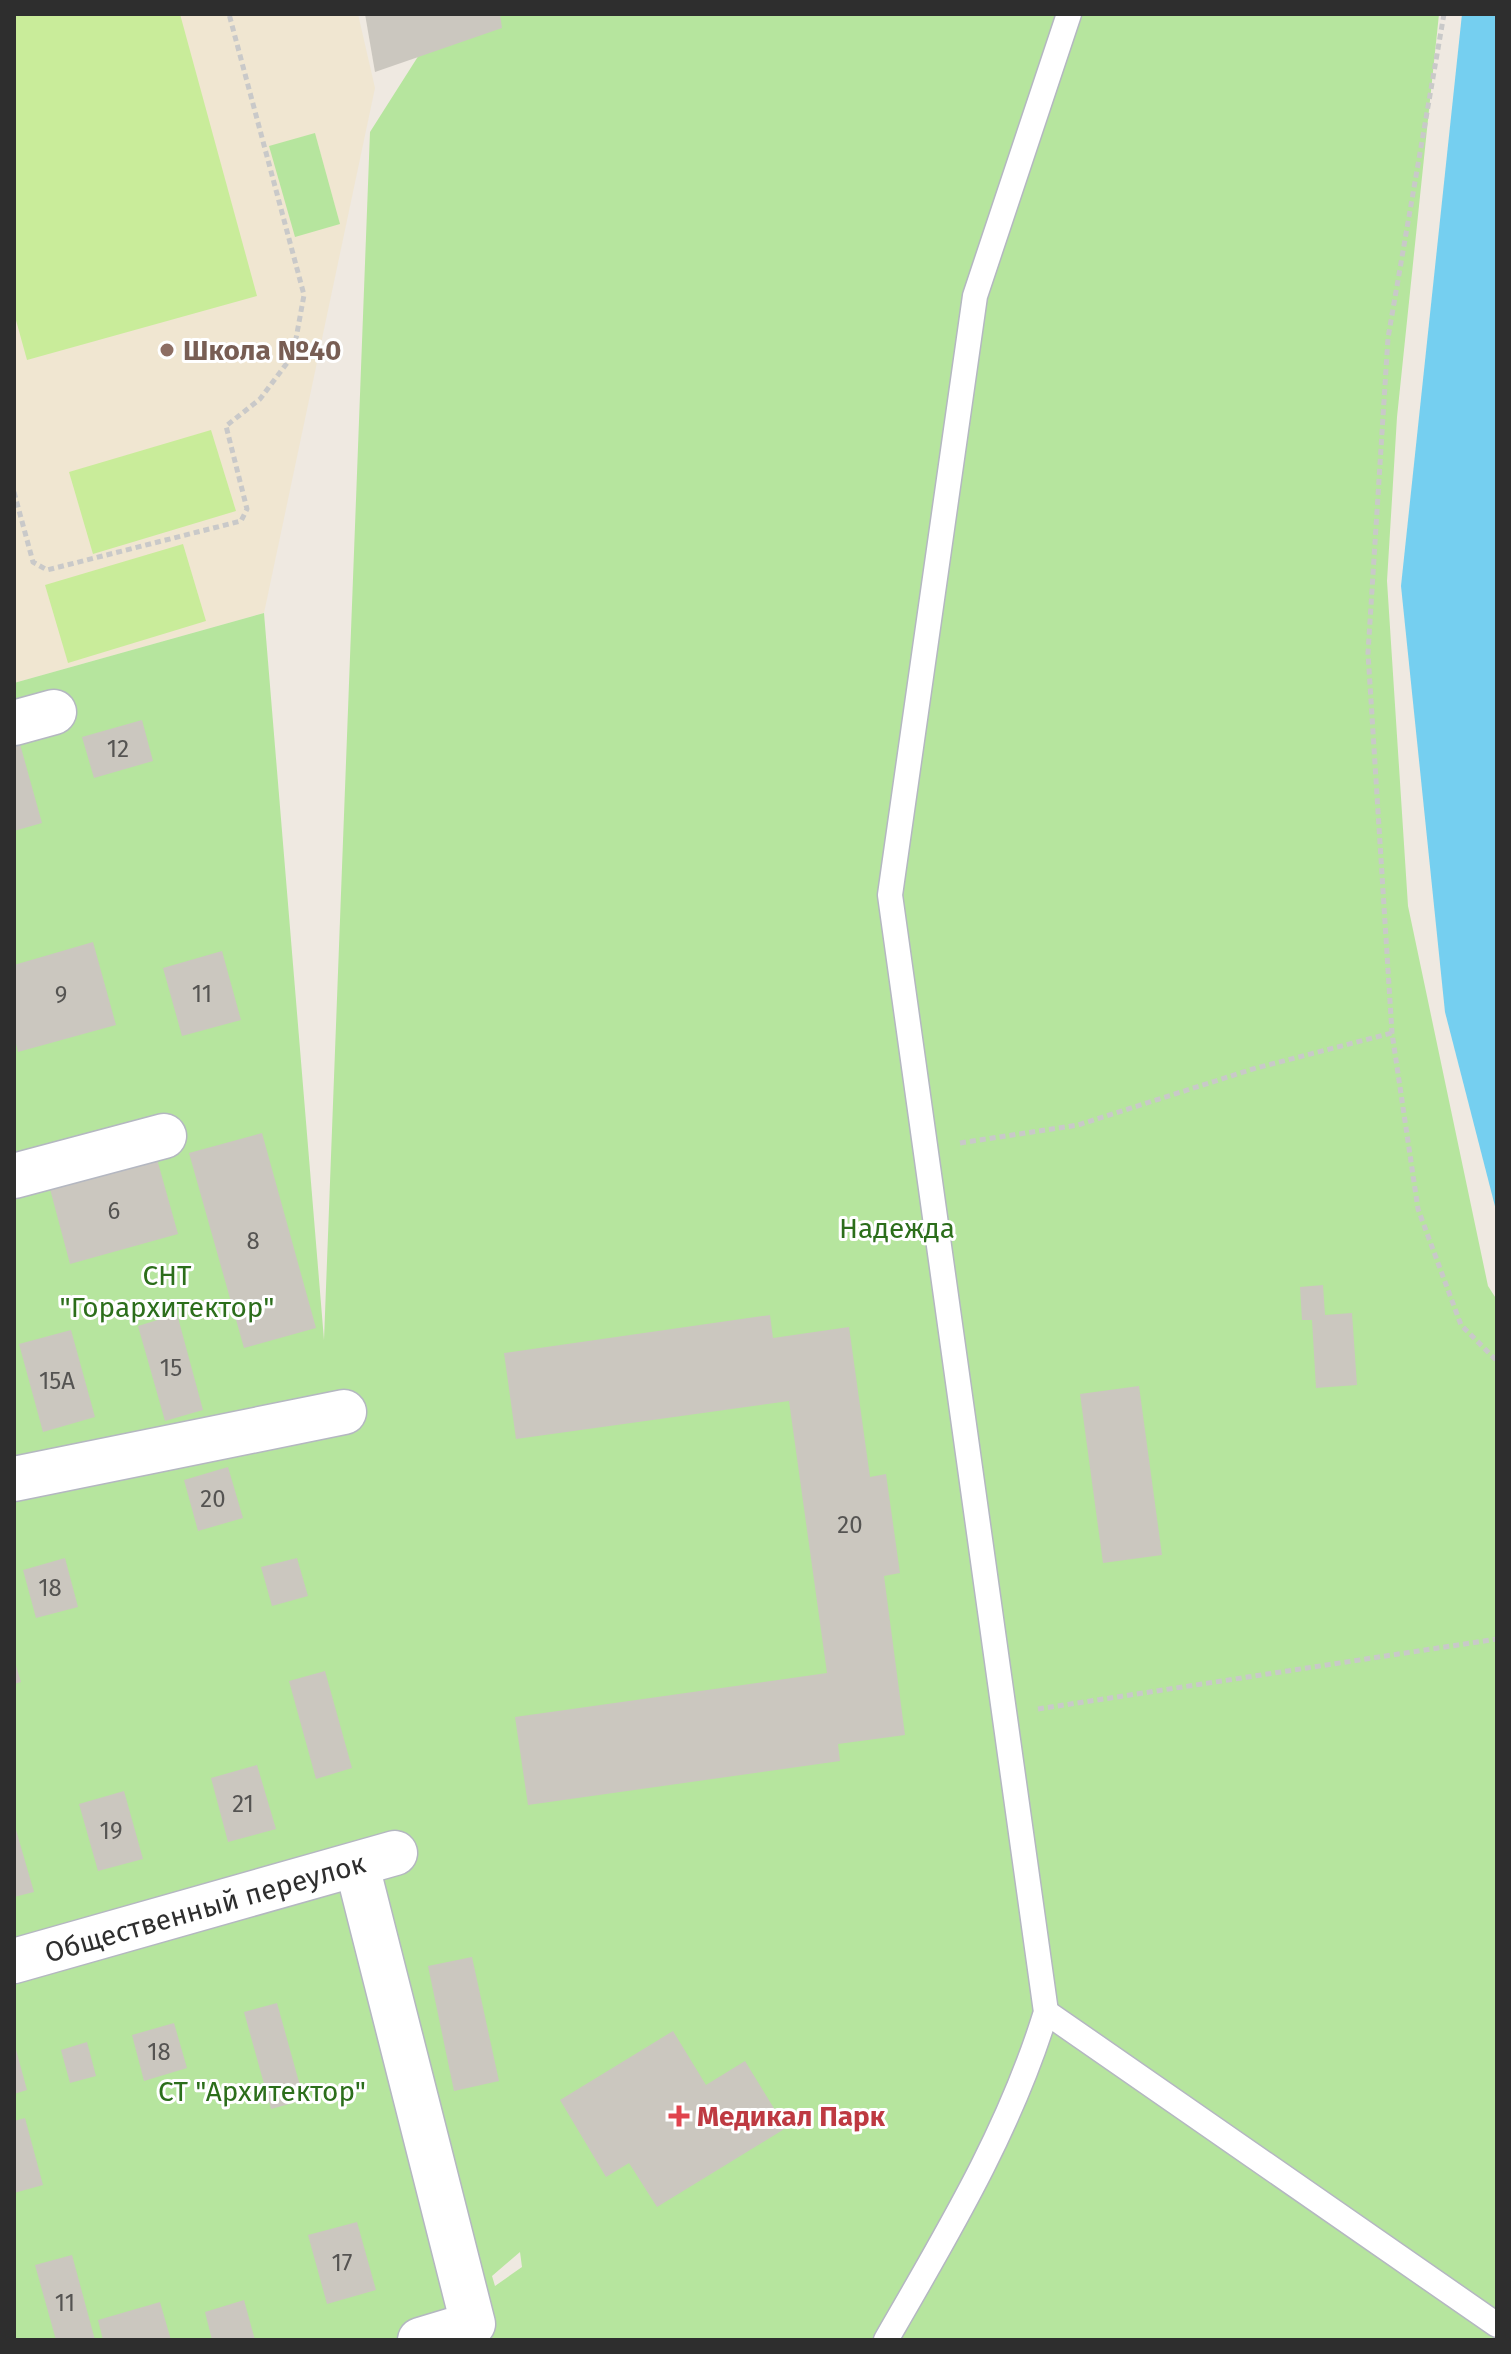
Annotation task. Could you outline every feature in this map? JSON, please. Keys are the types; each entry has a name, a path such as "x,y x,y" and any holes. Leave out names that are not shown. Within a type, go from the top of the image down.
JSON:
{"street":[{"path":"14,1176 164,1136"},
{"path":"14,1479 344,1412"},
{"name":"Общественный переулок","path":"14,1961 376,1860 473,2324 420,2340"}],"lane":[{"path":"886,2340 974,2188 1031,2063 1046,2012 890,895 975,296 1069,14"},
{"path":"1046,2012 1497,2325"}],"path":[{"path":"14,492 33,562 47,570 241,521 247,509 226,426 260,399 293,355 304,295 229,14"},
{"path":"1444,14 1388,338 1368,653 1392,1033 1418,1209 1461,1325 1497,1361"},
{"path":"925,1148 1078,1125 1256,1068 1392,1033"},
{"path":"1005,1714 1497,1639"}],"shaded area":[{"name":"Школа №40","path":"14,14 358,14 375,88 264,613 14,683"}],"green space":[{"path":"14,14 180,14 257,296 27,360 14,313"},
{"name":"Надежда","path":"445,14 1439,14 1397,417 1387,581 1408,906 1488,1286 1497,1300 1497,2340 14,2340 14,683 264,613 324,1340 370,132","holes":["520,2252 522,2267 495,2286 492,2276"]},
{"path":"315,133 340,224 295,237 269,146"},
{"path":"211,430 236,511 93,554 69,472"},
{"path":"183,544 206,621 68,663 45,585"}],"water":[{"path":"1462,14 1497,14 1497,1214 1445,1012 1401,586"}],"building":[{"path":"365,14 500,14 502,28 375,72"},
{"path":"142,720 153,761 94,778 82,737"},
{"path":"20,744 42,823 14,831 14,745"},
{"path":"93,942 116,1025 18,1052 14,1036 14,965"},
{"path":"222,951 241,1020 182,1036 163,968"},
{"path":"262,1133 316,1328 244,1348 189,1153"},
{"path":"157,1159 178,1234 70,1264 50,1189"},
{"path":"1323,1285 1325,1315 1352,1313 1357,1385 1316,1388 1312,1320 1302,1320 1300,1287"},
{"path":"177,1314 203,1410 165,1421 138,1326"},
{"path":"770,1315 773,1338 849,1327 870,1477 886,1474 900,1573 884,1576 905,1735 838,1744 840,1761 528,1805 515,1717 827,1673 789,1401 516,1439 504,1353"},
{"path":"71,1330 95,1417 43,1432 19,1344"},
{"path":"1139,1386 1162,1555 1103,1563 1080,1394"},
{"path":"228,1467 243,1518 198,1531 184,1480"},
{"path":"65,1558 78,1607 36,1618 23,1570"},
{"path":"297,1558 308,1596 272,1606 261,1567"},
{"path":"14,1659 21,1682 14,1684"},
{"path":"325,1671 352,1768 316,1779 289,1681"},
{"path":"257,1765 276,1829 228,1842 211,1778"},
{"path":"124,1791 143,1859 98,1871 79,1804"},
{"path":"14,1823 34,1892 14,1897"},
{"path":"472,1957 499,2081 454,2091 428,1966"},
{"path":"277,2003 304,2100 271,2109 244,2012"},
{"path":"174,2023 187,2068 144,2081 132,2035"},
{"path":"673,2031 706,2085 745,2061 786,2128 657,2207 629,2163 606,2177 560,2100"},
{"path":"87,2042 96,2076 70,2083 61,2050"},
{"path":"14,2047 27,2090 14,2094"},
{"path":"25,2118 43,2185 14,2193 14,2121"},
{"path":"357,2222 376,2290 327,2304 308,2235"},
{"path":"72,2255 95,2340 56,2340 35,2265"},
{"path":"244,2300 255,2340 212,2340 205,2312"},
{"path":"160,2302 171,2340 103,2340 98,2320"}],"place":[{"name":"Школа №40","path":"167,350"},
{"name":"Медикал Парк","path":"679,2116"}],"park label":[{"name":"СНТ \"Горархитектор\"","path":"167,1291"},
{"name":"СТ \"Архитектор\"","path":"262,2091"}]}
